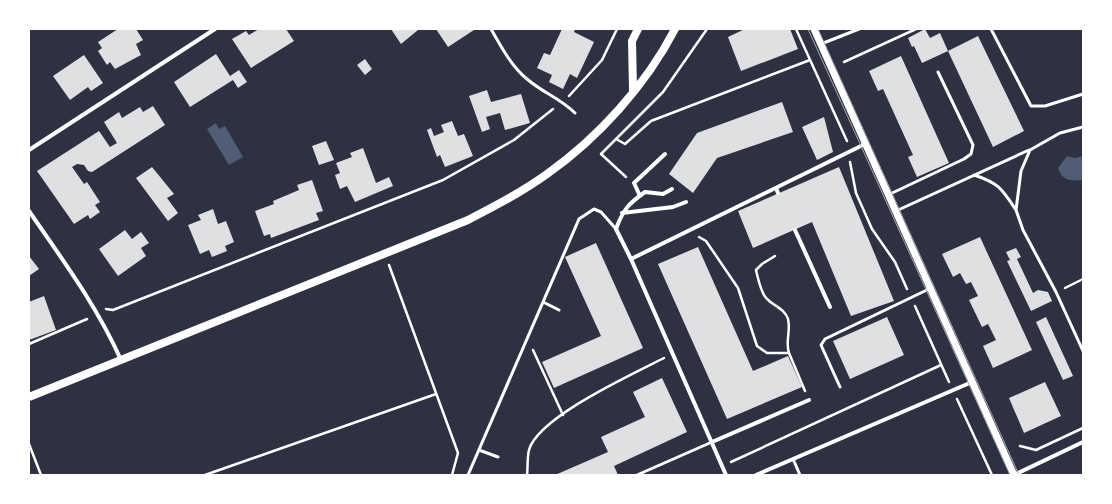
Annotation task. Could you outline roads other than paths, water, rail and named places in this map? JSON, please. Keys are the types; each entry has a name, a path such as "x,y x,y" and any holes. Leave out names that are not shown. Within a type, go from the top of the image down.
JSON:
{"main road":[{"path":"634,90 632,41 638,29"},
{"path":"29,397 468,220 505,201 548,174 591,138 634,90 651,68 675,29"}],"street":[{"path":"29,150 215,29"},
{"path":"814,29 1014,475 1083,442"},
{"path":"631,258 865,144"},
{"path":"640,196 634,183 665,154"},
{"path":"776,188 778,193"},
{"path":"672,189 663,194 644,192 628,204 622,213 616,229 631,258 674,354 726,475"},
{"path":"622,213 673,207 686,202"},
{"path":"29,211 93,305 121,360"},
{"path":"795,230 830,307"},
{"path":"756,475 972,382"},
{"path":"712,442 809,400"}],"lane":[{"path":"490,29 517,69 538,88 564,102 575,113"},
{"path":"821,44 859,29"},
{"path":"991,29 1031,106 1045,106 1083,94"},
{"path":"888,195 964,159 970,154 973,146 938,72"},
{"path":"896,211 1030,150 1060,133 1083,127"},
{"path":"1016,210 1021,171 1030,150"},
{"path":"974,175 991,180 997,185 1016,210 1024,230 1056,292 1083,351"},
{"path":"468,475 579,219 594,209 601,212 616,229"},
{"path":"840,387 821,345 822,342 930,288"},
{"path":"543,302 559,310"},
{"path":"637,475 712,442"},
{"path":"479,450 498,457"},
{"path":"792,459 800,475"}],"water":[{"path":"216,123 219,129 225,126 243,157 229,165 207,129"},
{"path":"1067,156 1075,158 1083,156 1083,180 1068,179 1062,176 1058,168"}],"tram line":[{"path":"808,29 1010,475"},
{"path":"818,29 1019,475"}]}
